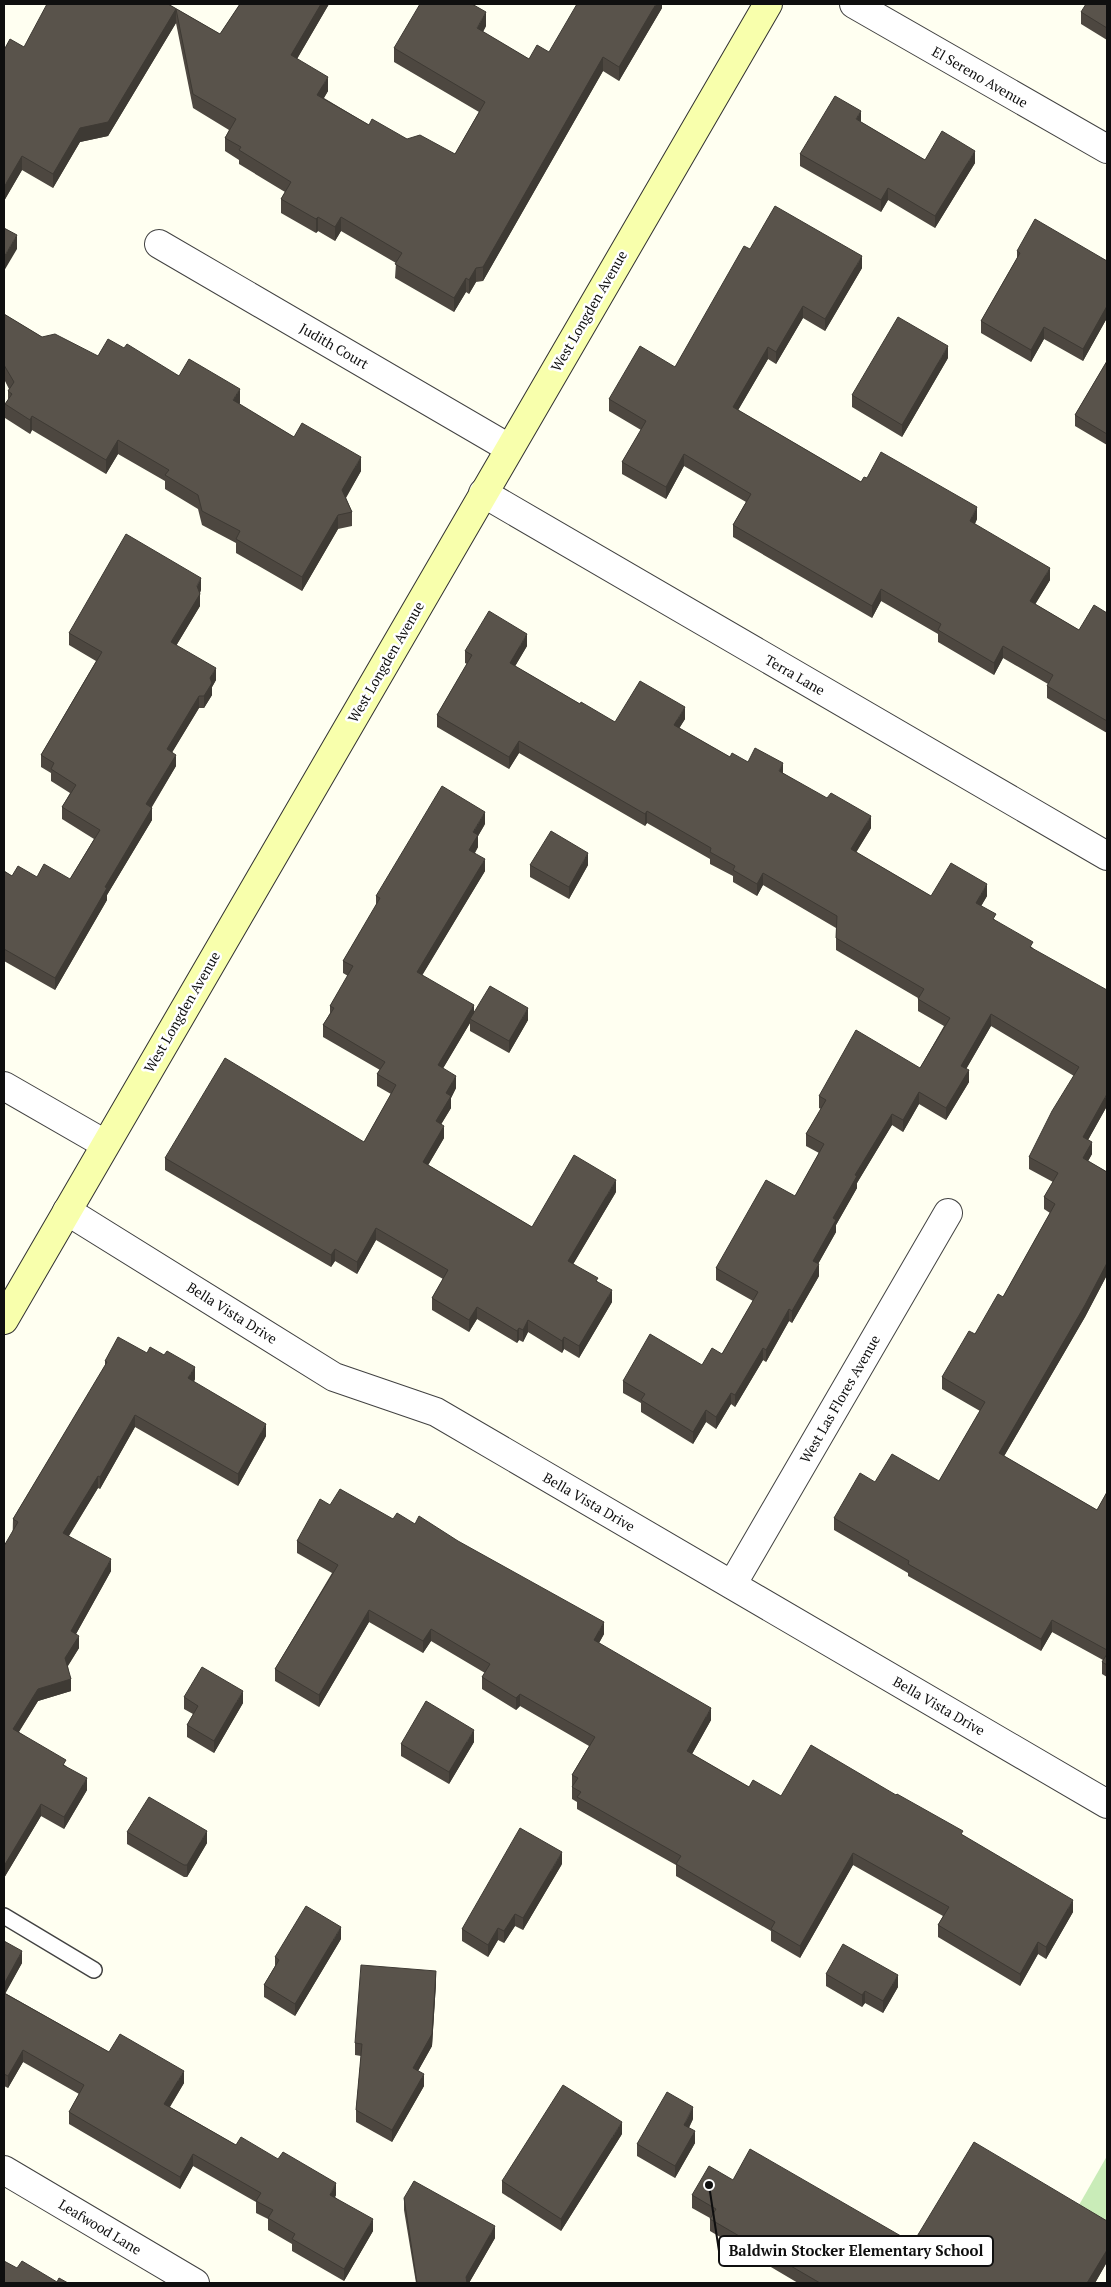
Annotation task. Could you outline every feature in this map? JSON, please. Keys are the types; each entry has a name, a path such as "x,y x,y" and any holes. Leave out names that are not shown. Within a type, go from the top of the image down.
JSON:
{"street":[{"name":"West Longden Avenue","path":"4,1320 768,4"},
{"name":"El Sereno Avenue","path":"854,4 1107,149"},
{"name":"Judith Court","path":"159,244 510,448"},
{"name":"Terra Lane","path":"484,493 1107,856"},
{"path":"4,1086 105,1144"},
{"name":"Bella Vista Drive","path":"67,1211 334,1377 436,1412 1107,1804"},
{"name":"West Las Flores Avenue","path":"732,1585 948,1213"},
{"name":"Leafwood Lane","path":"4,2170 195,2283"}],"lane":[{"path":"4,1916 94,1970"}],"green space":[{"path":"1107,2156 1107,2225 1079,2205"}],"building":[{"path":"47,4 168,4 220,34 240,4 321,4 291,55 328,77 317,95 369,125 372,119 407,139 420,135 455,154 485,102 394,48 420,4 472,4 486,12 477,28 529,59 537,45 549,52 577,4 656,4 619,67 603,57 483,267 476,268 469,280 466,278 454,298 395,264 402,253 341,217 335,227 318,217 316,219 281,199 291,182 239,150 241,147 225,138 236,119 193,94 176,9 108,122 80,128 53,174 22,156 4,187 4,50 10,39 24,47"},
{"path":"1086,4 1107,4 1107,28 1081,12"},
{"path":"835,96 861,111 856,119 925,160 942,131 975,151 935,216 888,188 881,200 800,154"},
{"path":"775,206 862,256 825,319 803,306 776,352 768,347 733,407 861,482 864,477 867,478 881,452 977,507 970,521 1050,568 1030,601 1079,630 1094,605 1107,613 1107,721 1047,686 1053,675 1003,646 994,663 938,630 941,624 881,589 872,606 733,525 751,494 684,454 666,487 622,462 646,421 609,399 640,346 675,367 744,246 750,249"},
{"path":"1035,219 1107,261 1107,306 1083,349 1044,327 1031,350 981,321 1020,253 1017,251"},
{"path":"4,228 17,235 4,257"},
{"path":"4,314 42,337 55,334 98,356 108,339 124,348 127,344 179,376 189,359 240,389 233,400 294,437 302,423 361,457 342,490 352,512 338,515 302,577 236,539 240,531 202,511 198,495 165,475 169,470 118,440 106,460 32,416 30,420 5,404 12,394 8,391 14,382 4,365"},
{"path":"898,317 948,346 902,425 852,395"},
{"path":"1107,361 1107,434 1075,415"},
{"path":"126,534 201,578 197,586 200,594 171,642 216,668 210,678 212,683 204,696 199,696 167,749 176,755 146,804 152,808 105,887 107,888 55,978 4,949 4,871 12,876 18,866 37,877 44,864 70,879 100,830 62,807 76,785 51,769 54,763 41,755 102,652 69,633"},
{"path":"489,611 527,634 510,663 615,722 640,681 685,707 674,725 730,757 732,753 748,762 755,748 783,763 779,771 827,798 831,793 871,816 851,849 931,896 951,863 987,884 976,903 996,914 993,919 1033,942 1030,947 1107,990 1107,1094 1083,1137 1092,1142 1083,1158 1107,1172 1107,1263 1085,1305 999,1453 1097,1510 1107,1492 1107,1650 1052,1620 1041,1639 908,1564 909,1561 834,1518 860,1473 875,1482 892,1454 939,1481 985,1402 942,1377 969,1331 975,1334 998,1294 1003,1297 1055,1204 1044,1197 1058,1173 1029,1157 1052,1111 1079,1067 991,1014 961,1066 969,1070 946,1108 919,1092 903,1120 892,1114 855,1175 857,1176 833,1218 836,1220 813,1261 819,1264 792,1311 789,1309 766,1350 763,1348 735,1395 731,1393 716,1417 706,1410 693,1432 641,1400 645,1394 623,1381 650,1334 702,1365 712,1348 722,1354 758,1292 716,1268 766,1180 795,1196 824,1144 806,1134 826,1100 819,1096 856,1030 920,1068 950,1018 918,999 924,989 836,938 837,916 763,873 757,884 733,870 735,866 710,852 711,848 647,811 645,814 519,741 509,757 437,715 472,655 465,651"},
{"path":"442,786 485,812 473,832 478,835 469,850 485,859 417,972 474,1005 438,1065 456,1076 446,1093 451,1096 436,1121 444,1126 423,1162 532,1227 574,1155 616,1180 568,1261 598,1278 596,1281 612,1290 579,1346 564,1337 562,1341 528,1320 523,1330 519,1328 517,1331 477,1307 469,1320 432,1298 448,1270 376,1228 357,1262 335,1249 331,1255 165,1158 225,1058 364,1142 396,1085 377,1074 385,1062 323,1025 334,1008 330,1006 353,966 343,961 380,898 376,896"},
{"path":"551,831 588,853 569,887 530,865"},
{"path":"490,986 528,1008 509,1041 470,1019"},
{"path":"118,1337 147,1353 150,1347 164,1355 167,1351 195,1367 188,1378 266,1424 238,1474 135,1415 100,1477 98,1476 63,1533 111,1559 71,1631 79,1636 65,1658 71,1679 38,1689 13,1729 66,1760 63,1765 87,1778 64,1817 41,1804 4,1866 4,1546 18,1522 13,1519 107,1362 105,1361"},
{"path":"340,1489 393,1519 397,1513 415,1524 419,1516 458,1541 604,1622 594,1640 711,1708 687,1751 749,1787 753,1780 781,1796 811,1745 896,1795 963,1831 961,1834 1073,1900 1046,1947 1038,1942 1020,1974 938,1925 949,1907 853,1853 800,1946 771,1929 775,1922 676,1864 681,1856 577,1797 581,1792 572,1787 578,1778 572,1775 595,1737 520,1694 516,1698 482,1677 490,1664 431,1629 423,1641 369,1610 319,1695 275,1669 338,1565 297,1541 320,1499 330,1505"},
{"path":"1107,1654 1107,1665 1102,1662"},
{"path":"202,1667 243,1691 214,1741 187,1725 198,1706 184,1697"},
{"path":"426,1701 474,1730 449,1772 401,1744"},
{"path":"149,1797 207,1831 187,1865 127,1832"},
{"path":"520,1828 562,1852 523,1918 515,1914 504,1931 498,1928 488,1945 462,1929"},
{"path":"306,1906 341,1927 295,2004 264,1985 279,1960 275,1957"},
{"path":"4,1941 22,1951 4,1984"},
{"path":"843,1944 898,1975 883,2001 865,1991 862,1995 826,1974"},
{"path":"361,1965 436,1971 432,2034 413,2068 424,2074 392,2130 356,2110 362,2044 355,2043"},
{"path":"4,1993 109,2052 120,2034 184,2071 164,2104 236,2145 241,2137 278,2159 283,2152 336,2183 330,2195 373,2219 344,2269 292,2239 295,2234 268,2218 273,2210 256,2201 261,2193 193,2154 180,2177 69,2112 84,2085 23,2050 8,2076 4,2074"},
{"path":"563,2085 622,2122 561,2219 502,2181"},
{"path":"667,2092 693,2107 684,2125 695,2131 675,2166 637,2144"},
{"path":"974,2142 1107,2221 1107,2250 1087,2283 820,2283 710,2219 716,2209 692,2195 709,2166 733,2180 750,2149 913,2243"},
{"path":"414,2181 495,2226 466,2277 467,2283 417,2283 404,2198"},
{"path":"4,2261 17,2268 22,2261 57,2282 59,2278 68,2283 4,2283"}],"place":[{"name":"Baldwin Stocker Elementary School","path":"709,2185"}]}
